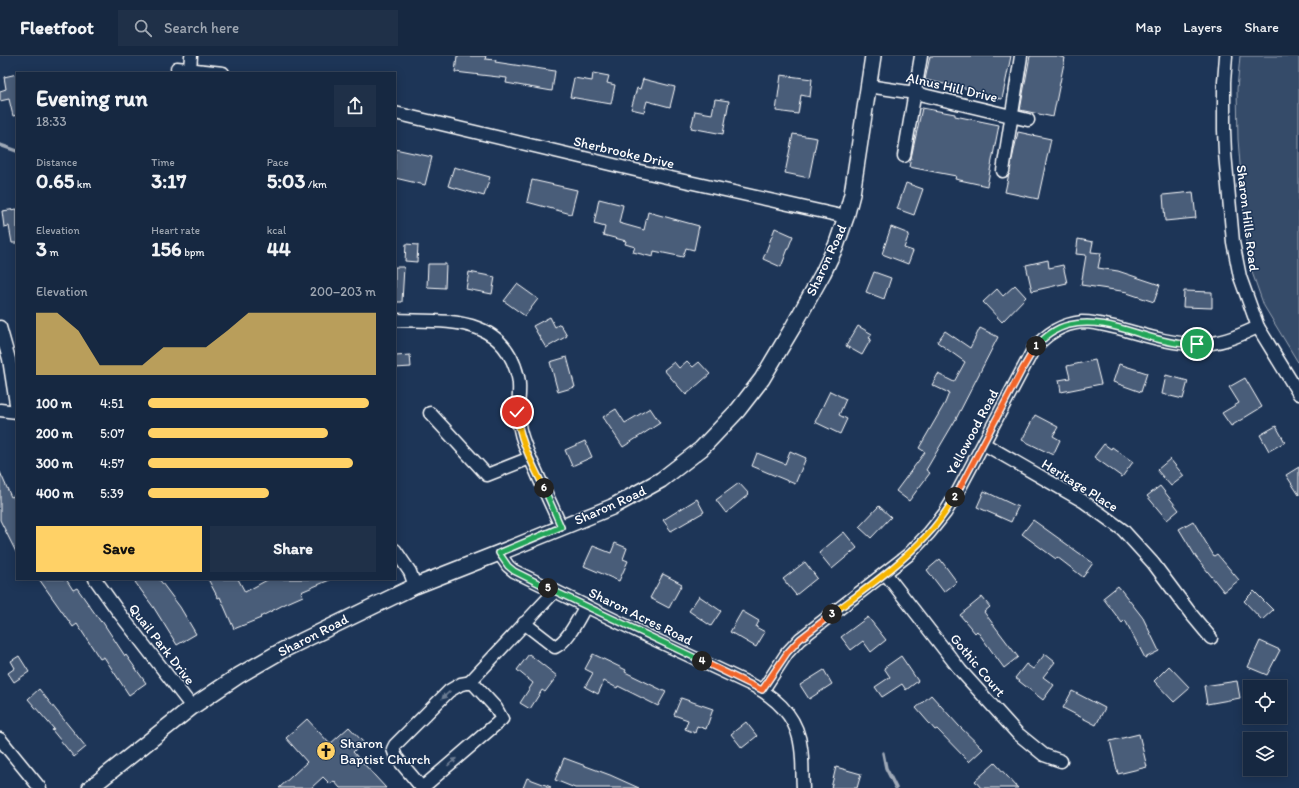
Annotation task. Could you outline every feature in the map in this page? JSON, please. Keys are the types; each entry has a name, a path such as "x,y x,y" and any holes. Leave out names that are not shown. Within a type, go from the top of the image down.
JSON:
{"main road":[{"name":"Sharon Road","path":"90,788 192,707 238,676 283,650 415,586 612,506 656,483 682,465 720,431 762,379 793,327 836,246 846,217 854,180 873,56"}],"street":[{"path":"190,69 191,56"},
{"path":"904,156 921,56"},
{"path":"1003,171 1021,56"},
{"name":"Sharon Hills Road","path":"1226,56 1224,82 1224,130 1233,242 1240,277 1258,328 1299,394"},
{"path":"176,68 215,72"},
{"name":"Alnus Hill Drive","path":"868,86 915,92 1028,120"},
{"name":"Sherbrooke Drive","path":"396,113 635,170 846,217"},
{"path":"396,320 462,323 483,330 497,339 506,349 513,362 518,377 518,425 523,444 561,527"},
{"name":"Yellowood Road","path":"762,690 787,653 800,639 908,555 929,534 945,513 956,495 1033,350 1046,336 1059,328 1082,322 1098,323 1175,343 1197,344 1226,341 1258,328"},
{"path":"0,328 9,359 16,404"},
{"path":"0,410 16,411"},
{"path":"430,413 487,475 530,458"},
{"name":"Heritage Place","path":"984,444 1084,501 1123,530 1172,586 1191,614 1211,638"},
{"path":"396,551 410,572 415,586"},
{"name":"Sharon Acres Road","path":"499,553 508,566 514,571 762,690 780,704 794,724 801,747 803,788"},
{"name":"Gothic Court","path":"885,573 961,671 1017,733 1044,755 1061,761"},
{"name":"Quail Park Drive","path":"96,580 192,707"},
{"path":"469,683 555,591"},
{"path":"524,623 554,647 560,644 568,634 586,606"},
{"path":"472,682 496,708 502,718 422,788 396,757 393,749 395,745 449,691 461,684 472,682"},
{"path":"0,739 40,788"}],"shaded area":[{"path":"1240,56 1299,56 1299,364 1264,306 1253,275 1246,241 1238,139 1237,89"}],"building":[{"path":"457,56 486,56 485,59 496,60 495,62 555,71 552,91 506,83 507,78 455,72"},
{"path":"930,56 1011,56 1002,99 968,93 969,89 925,80"},
{"path":"1030,56 1057,56 1065,58 1053,117 1020,110"},
{"path":"593,73 609,76 607,83 615,85 611,104 570,97 574,78 592,81"},
{"path":"16,74 16,115 13,116 9,99 0,101 0,91 6,89 4,77"},
{"path":"781,75 812,79 810,97 801,95 798,114 776,111"},
{"path":"643,79 675,87 670,107 647,101 644,112 631,109 637,88 640,89"},
{"path":"715,99 729,101 723,134 691,128 695,111 712,114"},
{"path":"922,108 955,114 955,116 999,125 987,186 955,179 956,176 909,167"},
{"path":"1018,132 1051,139 1038,199 1005,192"},
{"path":"793,134 817,138 809,178 785,173"},
{"path":"396,149 432,157 425,185 396,178"},
{"path":"454,167 490,177 484,196 448,186"},
{"path":"532,180 577,190 571,214 527,202"},
{"path":"906,183 923,189 914,215 897,209"},
{"path":"1193,192 1196,218 1165,221 1163,195"},
{"path":"599,199 623,205 619,223 644,230 648,212 699,226 694,250 686,248 683,257 654,251 653,257 633,252 635,247 625,244 626,241 603,235 605,227 594,224"},
{"path":"16,209 16,243 12,243 9,226 4,227 2,211"},
{"path":"891,227 909,234 904,248 913,251 908,264 882,254"},
{"path":"775,228 793,236 781,267 763,259"},
{"path":"1078,239 1093,242 1091,252 1101,253 1098,268 1118,271 1160,285 1154,302 1127,293 1128,292 1081,285 1086,255 1076,254"},
{"path":"406,244 418,245 417,262 405,261"},
{"path":"1048,260 1049,268 1063,265 1067,283 1032,291 1026,265"},
{"path":"428,264 446,264 445,288 427,287"},
{"path":"396,267 404,267 402,302 396,302"},
{"path":"469,272 495,277 492,294 466,289"},
{"path":"874,272 891,278 884,299 866,292"},
{"path":"517,284 538,299 525,316 504,301"},
{"path":"1015,285 1026,297 1002,322 983,302 997,289 1003,296"},
{"path":"1184,291 1212,292 1212,308 1183,307"},
{"path":"550,317 555,327 560,324 567,336 546,348 533,326"},
{"path":"858,326 872,334 869,338 871,339 862,355 846,346"},
{"path":"980,328 998,337 956,419 926,470 930,473 909,501 896,491 925,452 919,448 945,403 949,393 932,385 938,374 954,382 965,362 937,342 945,331 970,348"},
{"path":"410,355 411,367 396,368 396,356"},
{"path":"567,357 575,387 558,392 550,362"},
{"path":"1095,360 1101,384 1061,392 1059,380 1070,378 1067,366"},
{"path":"687,361 693,367 699,362 710,374 686,395 664,370 674,362 679,368"},
{"path":"1119,364 1147,373 1141,392 1113,382"},
{"path":"1166,375 1188,381 1183,399 1162,394"},
{"path":"1245,378 1262,407 1231,426 1222,413 1239,403 1229,387"},
{"path":"830,391 846,399 839,415 847,419 840,434 815,422"},
{"path":"650,408 660,423 623,447 603,417 616,409 625,423"},
{"path":"1035,415 1058,427 1053,436 1060,440 1053,455 1022,440"},
{"path":"1276,426 1285,442 1269,451 1260,435"},
{"path":"585,441 592,457 572,466 565,450"},
{"path":"1104,444 1111,449 1112,447 1133,462 1122,477 1094,457"},
{"path":"790,451 806,458 795,484 752,466 757,453 785,464"},
{"path":"1170,459 1184,476 1171,486 1157,470"},
{"path":"1299,467 1299,495 1286,475"},
{"path":"0,472 11,497 13,496 16,502 16,552 0,520"},
{"path":"739,483 749,494 726,513 716,500"},
{"path":"1160,486 1179,510 1167,520 1147,496"},
{"path":"984,491 1018,507 1011,522 977,507"},
{"path":"697,499 704,512 671,531 663,520"},
{"path":"879,506 891,517 871,538 859,527"},
{"path":"1033,520 1093,563 1083,577 1057,557 1056,559 1022,534"},
{"path":"1193,521 1214,556 1217,554 1239,580 1224,592 1196,557 1179,529"},
{"path":"844,532 857,548 832,569 819,553"},
{"path":"615,543 627,548 623,559 628,561 619,581 584,566 593,546 611,553"},
{"path":"940,559 957,582 944,592 927,570"},
{"path":"805,562 817,578 796,595 783,579"},
{"path":"663,574 682,584 669,608 650,598"},
{"path":"40,580 67,580 73,590 77,588 146,683 129,695 104,657 100,659 77,624 73,627"},
{"path":"138,580 160,580 180,607 196,634 177,645 154,608 135,582"},
{"path":"209,580 239,580 245,592 267,580 330,580 301,592 303,596 260,617 261,618 234,629 220,597 218,598"},
{"path":"1118,586 1143,618 1159,651 1145,658 1125,620 1122,623 1103,598"},
{"path":"1254,591 1273,610 1262,620 1244,601"},
{"path":"699,596 721,611 711,626 689,611"},
{"path":"982,597 990,607 984,612 1018,657 1004,668 977,631 975,633 960,615"},
{"path":"742,611 759,621 756,627 765,632 756,647 730,632"},
{"path":"868,617 886,640 871,652 863,641 851,650 841,637"},
{"path":"1260,641 1280,650 1267,675 1248,667"},
{"path":"529,654 557,676 545,692 542,690 530,709 520,703 533,683 517,670"},
{"path":"593,654 666,692 658,706 618,686 617,688 604,681 598,694 585,687 593,673 585,669"},
{"path":"1045,654 1055,662 1043,677 1054,685 1043,700 1015,678 1026,664 1033,669"},
{"path":"19,656 29,672 14,682 8,673 15,668 11,661"},
{"path":"901,656 918,681 906,690 902,684 882,697 875,687 890,677 884,668"},
{"path":"1169,666 1190,688 1174,702 1154,681"},
{"path":"824,670 832,684 809,699 800,685"},
{"path":"1237,681 1240,698 1207,704 1204,686"},
{"path":"39,689 86,747 74,757 52,730 54,729 28,699"},
{"path":"1072,691 1105,708 1096,725 1063,708"},
{"path":"931,695 959,726 983,749 969,762 937,729 935,730 916,708"},
{"path":"681,698 713,709 706,729 697,726 695,733 685,729 688,720 674,715"},
{"name":"Sharon Baptist Church","path":"307,719 330,744 349,727 363,742 353,752 386,788 340,788 334,781 330,784 323,777 311,788 279,788 307,762 286,738"},
{"path":"746,722 757,736 742,748 731,734"},
{"path":"1139,734 1147,767 1118,774 1110,741"},
{"path":"564,758 610,775 639,788 575,788 555,780"},
{"path":"995,763 1018,788 981,788 975,781"},
{"path":"836,767 861,774 857,788 831,788"},
{"path":"527,778 551,787 551,788 523,788"}],"waterway":[{"path":"0,145 16,151"},
{"path":"883,753 886,768 896,788"}],"place":[{"name":"Sharon Baptist Church","path":"326,751"}],"route":[{"path":"517,412 518,425 523,444 561,527 499,553 508,566 514,571 762,690 787,653 800,639 908,555 929,534 945,513 956,495 1033,350 1046,336 1059,328 1082,322 1098,323 1175,343 1197,344"}]}
